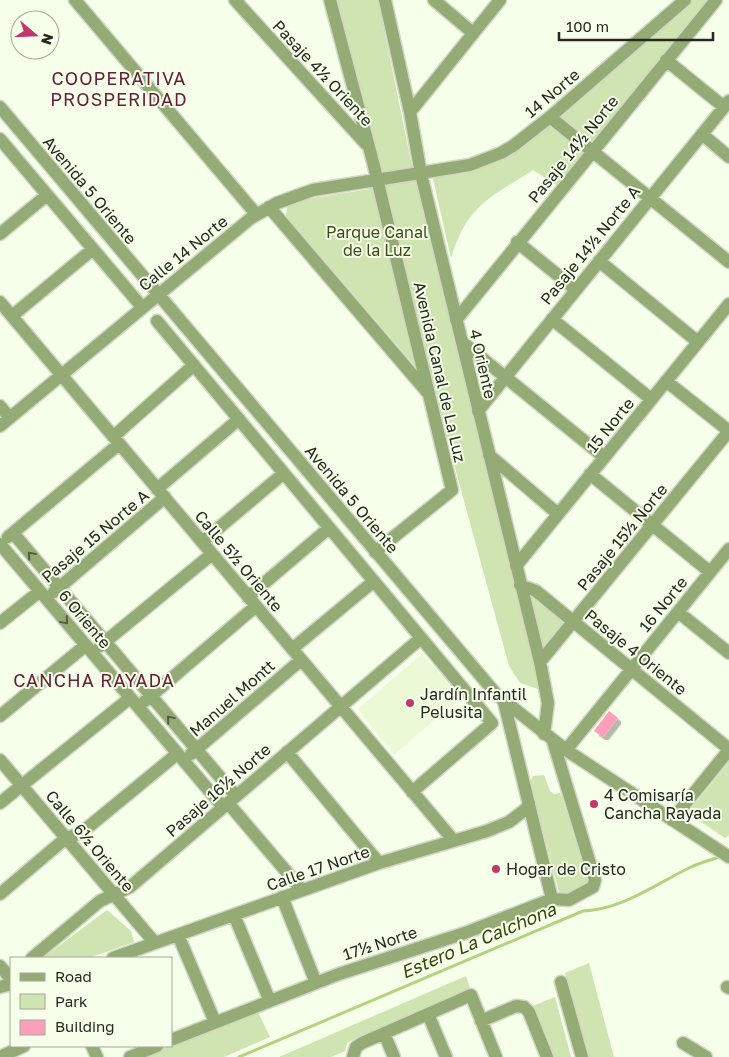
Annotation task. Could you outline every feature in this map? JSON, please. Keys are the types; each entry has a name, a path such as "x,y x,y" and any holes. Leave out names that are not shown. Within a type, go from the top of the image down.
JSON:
{"street":[{"path":"75,0 256,214"},
{"name":"Pasaje 4½ Oriente","path":"234,0 368,146"},
{"name":"Avenida Canal de La Luz","path":"330,0 430,395 452,490 375,552"},
{"name":"4 Oriente","path":"385,0 410,112 420,174 540,662 548,703 549,737"},
{"path":"434,0 473,33"},
{"path":"410,112 500,0"},
{"name":"14 Norte","path":"420,174 470,165 501,154 550,117 685,0"},
{"name":"Pasaje 14½ Norte","path":"456,320 716,0"},
{"path":"666,60 726,104"},
{"name":"Pasaje 14½ Norte A","path":"478,410 726,104"},
{"name":"Avenida 5 Oriente","path":"0,107 504,702 566,750 729,857"},
{"path":"550,117 729,262"},
{"path":"702,134 729,157"},
{"path":"0,140 142,307"},
{"name":"Calle 14 Norte","path":"5,422 157,294 256,214 313,190 420,174"},
{"path":"0,234 47,195"},
{"path":"269,207 430,395"},
{"path":"518,242 575,289"},
{"path":"4,310 93,249"},
{"path":"599,261 698,342"},
{"name":"15 Norte","path":"516,566 729,304"},
{"name":"Calle 5½ Oriente","path":"4,310 61,374 454,841"},
{"path":"552,318 651,399"},
{"path":"157,321 492,723 412,792"},
{"path":"462,342 604,457"},
{"path":"0,544 116,440 194,365"},
{"path":"666,381 729,431"},
{"path":"0,406 5,422"},
{"name":"Pasaje 15 Norte A","path":"0,623 43,595 59,588 239,419"},
{"name":"Pasaje 15½ Norte","path":"540,662 729,431"},
{"path":"489,455 558,514"},
{"path":"202,542 284,474"},
{"path":"590,474 710,572"},
{"path":"0,803 21,785 134,702 150,696 330,528"},
{"name":"6 Oriente","path":"13,533 196,750 229,802 302,890"},
{"name":"6 Oriente","path":"0,544 180,757 229,802"},
{"path":"0,716 89,649 105,642 212,554"},
{"name":"16 Norte","path":"566,750 710,572 728,554"},
{"path":"292,649 374,581"},
{"name":"Pasaje 4 Oriente","path":"520,585 536,591 729,750"},
{"path":"678,612 729,653"},
{"name":"Pasaje 16½ Norte","path":"33,957 100,901 130,887 421,638"},
{"name":"Manuel Montt","path":"0,894 66,838 81,834 180,757 196,750 301,660"},
{"path":"504,702 552,899"},
{"name":"17½ Norte","path":"172,1040 316,983 465,933 552,899 569,900 593,887 595,880 549,737"},
{"path":"672,820 729,750"},
{"path":"287,752 379,863"},
{"name":"Calle 6½ Oriente","path":"0,760 155,944"},
{"name":"Calle 17 Norte","path":"120,957 234,914 379,863 498,827 518,816 529,803"},
{"path":"282,898 316,983"},
{"path":"234,914 270,1000"},
{"path":"178,935 215,1022"},
{"path":"0,966 10,978"},
{"path":"561,982 582,1057"},
{"path":"352,1055 359,1045 471,995 496,1057"},
{"path":"481,1021 516,1006 524,1006 529,1012 547,1057"},
{"path":"428,1014 446,1057"},
{"path":"384,1033 394,1057"},
{"path":"683,1043 706,1057"},
{"path":"2,1054 21,1047"},
{"path":"130,1057 155,1047"}],"shaded area":[{"name":"Jardín Infantil Pelusita","path":"422,654 461,697 394,755 358,709"}],"green space":[{"name":"Parque Canal de la Luz","path":"337,0 378,0 411,161 540,685 538,689 520,683 509,666 433,387 286,216 287,207 307,199 383,187"},
{"path":"689,0 712,0 561,188 533,170 504,188 492,196 473,214 458,240 451,258 431,170 504,155"},
{"path":"530,592 567,622 542,653 528,595"},
{"path":"729,762 729,835 725,838 692,816 690,810"},
{"path":"544,775 550,791 554,794 560,793 562,797 588,879 586,885 566,894 559,892 530,782 533,776"},
{"path":"107,910 131,931 134,942 92,957 44,957"},
{"path":"589,963 614,1057 588,1057 565,973"},
{"path":"466,976 471,991 356,1038 347,1043 345,1051 331,1057 279,1057"},
{"path":"555,997 571,1057 551,1057 530,1007"},
{"path":"257,1010 270,1037 224,1057 142,1057 166,1047 172,1047 172,1045"}],"building":[{"path":"609,711 618,718 603,737 594,731"}],"waterway":[{"name":"Estero La Calchona","path":"239,1057 583,911 612,906 625,901 693,866 722,856"}],"place":[{"name":"Jardín Infantil Pelusita","path":"410,703"},
{"name":"4 Comisaría Cancha Rayada","path":"594,804"},
{"name":"Hogar de Cristo","path":"496,869"}],"district":[{"name":"COOPERATIVA PROSPERIDAD","path":"119,88"},
{"name":"CANCHA RAYADA","path":"94,680"}]}
